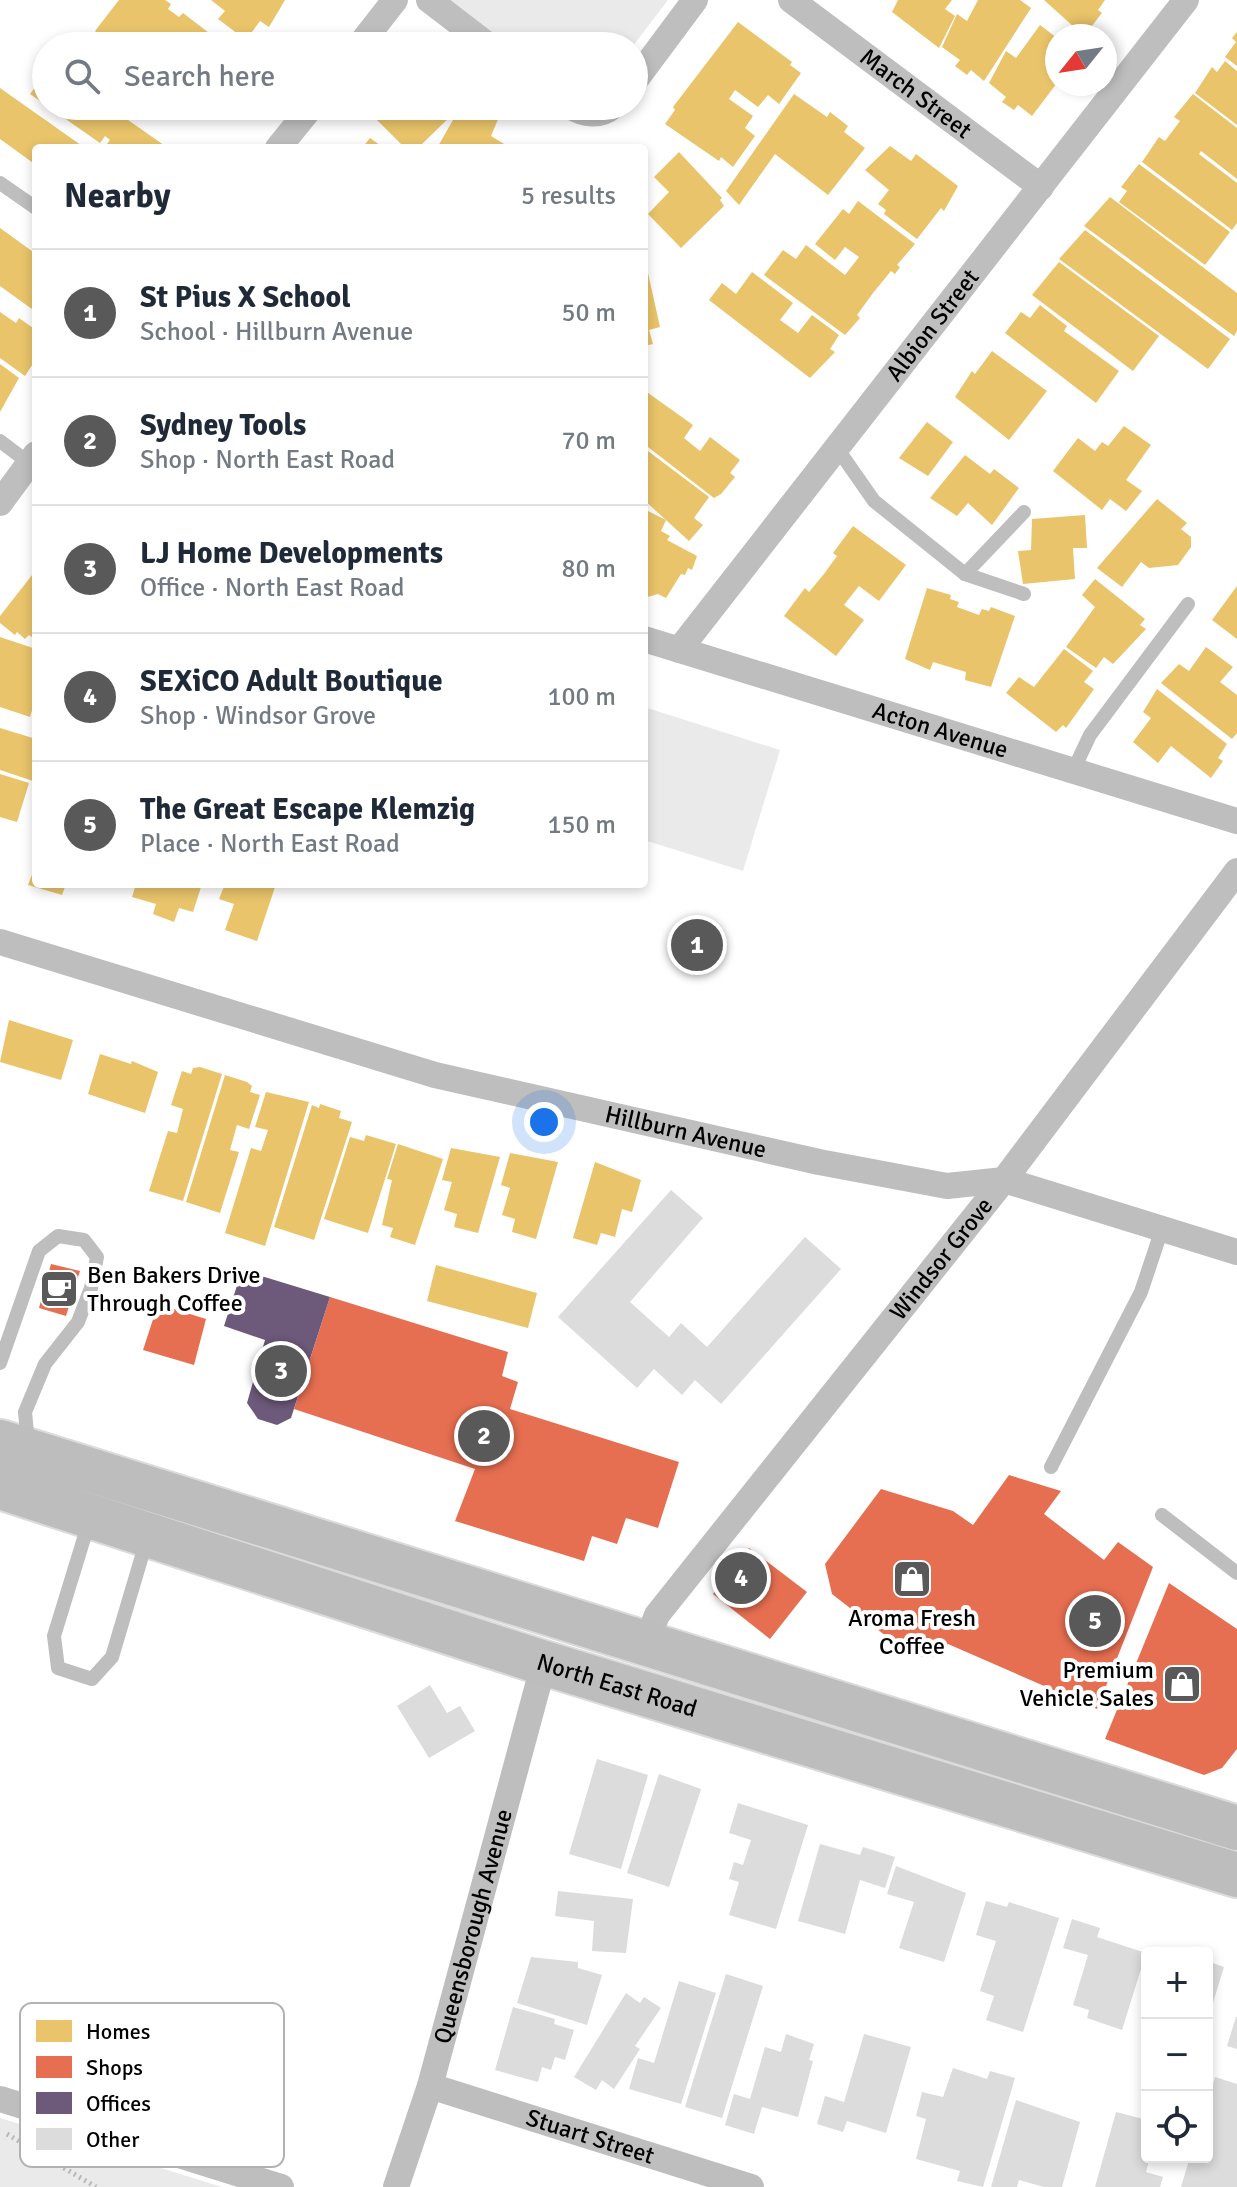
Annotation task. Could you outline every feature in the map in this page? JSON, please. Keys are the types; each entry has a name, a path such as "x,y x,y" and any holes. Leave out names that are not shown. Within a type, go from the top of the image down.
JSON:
{"highway":[{"name":"North East Road","path":"15,1447 97,1495 155,1514 544,1663 1224,1871"},
{"name":"North East Road","path":"0,1487 97,1495"},
{"name":"North East Road","path":"155,1514 557,1618 1233,1821"},
{"path":"544,1663 557,1618"},
{"path":"634,1689 645,1645"},
{"path":"1224,1871 1233,1821"}],"street":[{"path":"370,32 395,0"},
{"path":"429,0 471,32"},
{"path":"648,63 695,0"},
{"name":"March Street","path":"791,0 1041,187"},
{"name":"Albion Street","path":"679,650 1186,0"},
{"path":"281,144 301,120"},
{"path":"0,503 32,460"},
{"name":"Acton Avenue","path":"648,640 1237,821"},
{"name":"Windsor Grove","path":"645,1645 657,1615 1004,1180 1237,871"},
{"name":"Hillburn Avenue","path":"0,942 435,1075 819,1162 947,1186 1004,1180 1237,1252"},
{"name":"Queensborough Avenue","path":"396,2187 430,2086 544,1663"},
{"name":"Stuart Street","path":"430,2086 751,2187"},
{"path":"0,2099 20,2105"},
{"path":"217,2167 281,2187"}],"lane":[{"path":"0,183 32,205"},
{"path":"0,441 32,458"},
{"path":"837,448 874,501 965,574 1024,594"},
{"path":"965,574 1024,512"},
{"path":"1073,771 1090,735 1188,604"},
{"path":"1051,1467 1141,1292 1162,1229"},
{"path":"0,1363 39,1251 58,1236 84,1240 97,1257 91,1288 78,1322 45,1364 25,1412 15,1447"},
{"path":"97,1495 54,1636 58,1668 92,1679 112,1657 155,1514"},
{"path":"1162,1515 1237,1573"}],"path":[{"path":"0,2132 20,2143"},
{"path":"61,2167 96,2187"}],"shaded area":[{"path":"438,0 668,0 644,32 481,32"},
{"path":"648,708 780,750 743,871 648,841"},
{"path":"0,2118 20,2124 20,2167 158,2167 222,2187 0,2187"}],"building: Homes":[{"path":"119,0 165,0 171,4 168,9 179,17 183,13 208,32 96,32"},
{"path":"211,0 285,0 269,27 260,21 252,32 235,32 218,19 225,11"},
{"path":"898,0 952,0 945,9 955,16 939,48 892,12"},
{"path":"978,0 1020,0 1031,8 984,81 971,70 967,75 955,66 960,60 942,47 957,14 967,21"},
{"path":"1044,0 1105,0 1098,10 1102,13 1093,24 1071,24"},
{"path":"738,22 792,62 790,65 801,73 779,104 768,95 758,107 735,90 729,99 753,116 745,128 755,136 733,167 721,157 719,161 665,124 675,110 673,107"},
{"path":"1040,25 1045,29 1047,96 1032,116 1018,105 1014,110 1002,102 1006,97 989,83 1006,51 1016,58"},
{"path":"1237,32 1237,66 1225,57 1236,42 1232,38"},
{"path":"1225,61 1237,71 1237,125 1195,93 1212,67 1217,72"},
{"path":"0,88 32,111 32,120 45,120 79,144 32,144 32,162 0,139"},
{"path":"794,94 827,117 830,112 848,126 844,132 865,148 828,195 775,154 739,205 726,191"},
{"path":"1193,94 1237,128 1237,179 1201,151 1199,154 1237,183 1237,223 1232,230 1142,162 1159,137 1165,141 1180,121 1174,117"},
{"path":"67,120 128,120 162,144 107,144 110,140 105,136 100,143"},
{"path":"377,120 447,120 422,144 401,144"},
{"path":"453,120 498,120 491,136 504,144 439,144"},
{"path":"890,146 911,161 916,154 958,186 944,211 941,208 917,239 884,214 886,210 878,204 889,190 865,170"},
{"path":"679,152 722,198 720,200 724,206 681,248 648,214 669,192 654,177"},
{"path":"1139,164 1230,232 1205,265 1119,202 1127,191 1121,187"},
{"path":"1110,197 1237,293 1237,331 1234,336 1084,226"},
{"path":"858,201 915,244 897,265 900,267 895,274 891,271 873,293 857,315 860,318 845,335 764,275 783,250 796,259 806,245 845,275 859,257 845,247 835,260 815,244 843,209 849,214"},
{"path":"0,228 32,251 32,309 0,286"},
{"path":"1085,230 1230,339 1208,369 1059,259"},
{"path":"1059,262 1159,336 1133,371 1032,295"},
{"path":"752,272 793,303 780,320 798,333 812,315 839,335 830,349 835,352 810,378 709,300 722,283 736,294"},
{"path":"648,273 660,327 649,330 653,344 648,345"},
{"path":"1040,305 1067,326 1064,331 1119,371 1096,403 1005,333 1021,312 1030,318"},
{"path":"0,312 16,323 19,318 32,327 32,365 25,376 0,358"},
{"path":"992,351 1047,391 1009,440 955,397 972,371 975,374"},
{"path":"0,364 19,378 0,412"},
{"path":"648,393 693,425 684,438 700,451 710,437 740,460 730,473 735,477 714,498 648,447"},
{"path":"927,422 953,442 928,476 899,458"},
{"path":"1124,426 1151,445 1126,480 1142,491 1126,511 1110,499 1102,510 1053,471 1078,438 1095,451 1102,442 1108,446"},
{"path":"648,451 709,497 694,518 703,525 689,541 648,504"},
{"path":"965,455 990,474 994,469 1019,488 992,525 968,503 957,516 930,498"},
{"path":"1157,499 1187,523 1181,529 1191,537 1191,547 1178,565 1149,568 1141,562 1122,587 1097,568"},
{"path":"648,511 666,520 661,531 670,536 667,540 697,556 692,570 688,568 685,575 681,574 666,598 658,594 648,597"},
{"path":"1085,515 1087,548 1073,548 1075,579 1023,584 1018,551 1031,550 1032,519"},
{"path":"853,526 906,565 879,601 859,586 844,605 864,620 836,656 784,616 805,588 809,592 824,574 837,556 833,553"},
{"path":"32,575 32,637 29,635 25,639 17,632 15,635 0,623 0,616"},
{"path":"1095,579 1145,619 1140,625 1146,629 1113,664 1104,657 1096,668 1066,647 1095,607 1082,595"},
{"path":"1237,586 1237,639 1212,620"},
{"path":"927,588 951,595 950,599 959,602 957,607 979,615 982,609 989,611 991,607 1015,616 991,687 965,680 966,672 933,662 930,670 905,659"},
{"path":"0,637 32,648 32,710 30,717 0,707"},
{"path":"1206,647 1233,667 1220,682 1237,695 1237,733 1232,739 1161,683 1179,664 1189,671"},
{"path":"1064,649 1093,671 1084,682 1094,689 1066,728 1063,725 1056,732 1006,693 1019,677 1034,687"},
{"path":"1157,689 1227,744 1218,758 1223,761 1211,778 1171,746 1158,763 1133,742 1151,718 1143,712"},
{"path":"0,728 32,738 32,781 0,770"},
{"path":"0,774 29,783 17,822 0,817"},
{"path":"38,888 65,888 62,895"},
{"path":"135,888 201,888 193,912 179,908 174,922 153,914 156,904 132,897"},
{"path":"223,888 275,888 257,941 225,930 234,904 219,899"},
{"path":"9,1020 73,1040 61,1080 0,1062"},
{"path":"100,1054 131,1064 132,1061 158,1072 145,1113 88,1094"},
{"path":"193,1068 222,1074 183,1201 149,1191 168,1131 177,1133 183,1109 171,1105 182,1071 191,1074"},
{"path":"225,1075 247,1082 252,1086 250,1092 260,1095 249,1129 237,1125 230,1150 239,1152 220,1213 186,1202"},
{"path":"266,1092 309,1102 265,1246 225,1233 251,1148 261,1151 268,1130 255,1127"},
{"path":"320,1104 341,1111 339,1118 352,1122 314,1240 274,1227 312,1105 319,1108"},
{"path":"366,1135 396,1144 368,1233 324,1219 350,1137 364,1141"},
{"path":"398,1144 443,1159 415,1245 390,1237 393,1228 382,1225 392,1180 387,1179"},
{"path":"451,1148 500,1157 478,1233 454,1227 457,1214 444,1210 452,1182 442,1180"},
{"path":"510,1153 558,1162 536,1239 512,1232 515,1219 502,1215 510,1188 501,1185"},
{"path":"595,1162 641,1180 632,1212 622,1209 615,1237 601,1233 597,1245 573,1238"},
{"path":"436,1265 537,1293 528,1328 427,1301"}],"building: Shops":[{"name":"Ben Bakers Drive Through Coffee","path":"51,1264 80,1271 66,1316 39,1308"},
{"path":"330,1297 508,1352 502,1376 518,1382 510,1409 679,1462 658,1528 626,1518 617,1544 592,1536 584,1561 455,1521 475,1469 294,1409"},
{"path":"158,1304 206,1319 194,1365 143,1350"},
{"path":"1009,1475 1061,1491 1044,1514 1104,1560 1118,1542 1153,1567 1097,1709 948,1644 939,1656 913,1657 832,1594 825,1564 881,1489 953,1511 973,1525"},
{"path":"749,1548 807,1592 770,1639 713,1594"},
{"name":"Premium Vehicle Sales","path":"1169,1583 1237,1629 1237,1749 1222,1768 1204,1775 1105,1739"}],"building: Offices":[{"path":"242,1270 330,1297 291,1418 277,1425 258,1419 247,1403 265,1340 224,1326"}],"building: Other":[{"path":"671,1190 703,1218 630,1302 669,1337 681,1323 707,1347 805,1237 841,1269 721,1404 695,1380 682,1395 654,1369 637,1388 558,1317"},
{"path":"430,1685 447,1713 460,1706 475,1731 429,1758 397,1706"},
{"path":"597,1759 648,1775 621,1869 569,1854"},
{"path":"659,1774 701,1789 669,1887 627,1873"},
{"path":"738,1803 808,1825 776,1929 729,1915 739,1882 729,1879 734,1862 743,1865 751,1840 729,1833"},
{"path":"820,1844 860,1855 863,1847 895,1857 885,1888 860,1880 845,1934 798,1921"},
{"path":"896,1866 966,1893 944,1962 899,1948 914,1902 887,1894"},
{"path":"558,1891 633,1899 626,1953 592,1951 594,1921 555,1916"},
{"path":"986,1901 1007,1907 1009,1902 1059,1918 1023,2032 986,2020 994,1996 980,1991 996,1941 976,1935"},
{"path":"1072,1919 1100,1928 1097,1937 1141,1951 1141,1969 1122,2030 1087,2018 1089,2010 1073,2005 1088,1955 1063,1948"},
{"path":"531,1957 578,1962 578,1968 602,1975 587,2025 517,2003"},
{"path":"1213,1963 1224,1967 1213,2003"},
{"path":"726,1974 763,1986 722,2118 685,2107"},
{"path":"679,1981 716,1993 681,2104 629,2089 638,2058 654,2063"},
{"path":"626,1993 640,2003 644,1997 661,2008 635,2046 640,2049 614,2089 602,2080 596,2090 574,2077"},
{"path":"513,2007 555,2019 554,2024 574,2030 565,2060 555,2057 551,2070 542,2067 538,2082 495,2070"},
{"path":"1237,2017 1237,2049 1227,2046"},
{"path":"786,2034 814,2044 809,2060 813,2061 798,2117 762,2107 754,2134 725,2125 734,2094 750,2099 765,2047 781,2052"},
{"path":"864,2034 911,2047 886,2133 847,2121 843,2132 817,2124 825,2096 844,2102"},
{"path":"953,2068 987,2079 990,2071 1015,2078 983,2187 957,2181 960,2171 916,2159 926,2119 916,2116 922,2092 943,2097"},
{"path":"1215,2077 1237,2084 1237,2187 1181,2187 1188,2163 1213,2163"},
{"path":"1016,2100 1080,2122 1062,2187 1044,2187 1019,2180 1017,2187 991,2187"},
{"path":"1116,2112 1141,2118 1141,2163 1148,2163 1146,2172 1163,2177 1160,2187 1095,2187"}],"place":[{"name":"St Pius X School","path":"697,945"},
{"name":"Ben Bakers Drive Through Coffee","path":"59,1289"},
{"name":"LJ Home Developments","path":"281,1371"},
{"name":"Sydney Tools","path":"484,1436"},
{"name":"SEXiCO Adult Boutique","path":"741,1578"},
{"name":"Aroma Fresh Coffee","path":"912,1579"},
{"name":"The Great Escape Klemzig","path":"1095,1621"},
{"name":"Premium Vehicle Sales","path":"1182,1684"}]}
